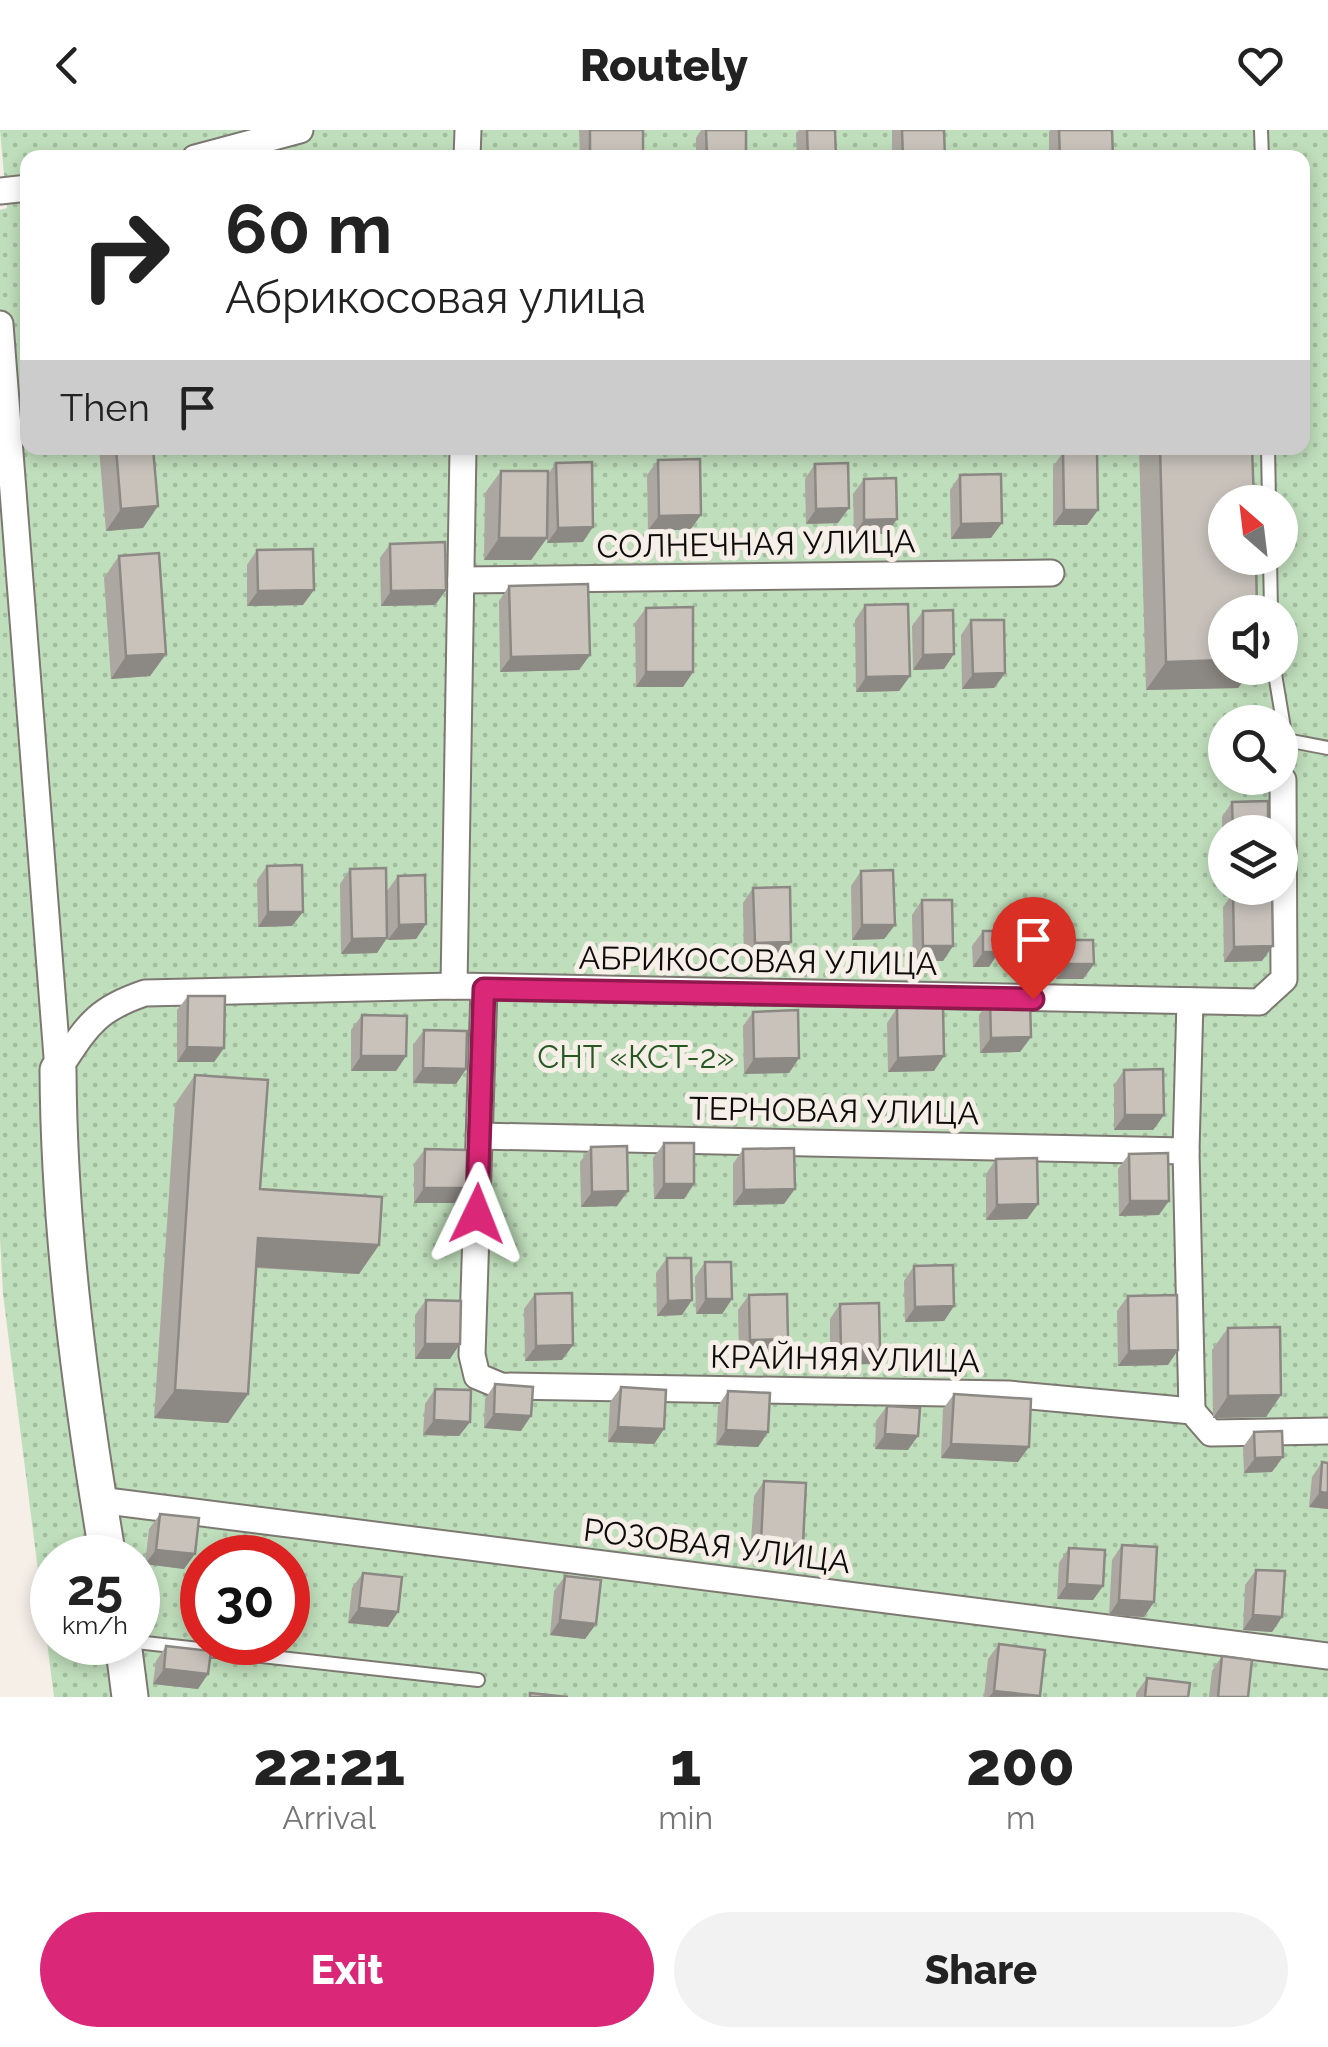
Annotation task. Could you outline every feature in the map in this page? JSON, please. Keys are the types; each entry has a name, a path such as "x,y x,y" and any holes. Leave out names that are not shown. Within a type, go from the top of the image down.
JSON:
{"street":[{"path":"225,150 300,130"},
{"path":"0,324 58,1070 72,1320 104,1535"},
{"path":"454,986 463,455"},
{"name":"СОЛНЕЧНАЯ УЛИЦА","path":"461,580 1051,574"},
{"name":"АБРИКОСОВАЯ УЛИЦА","path":"58,1070 86,1026 110,1004 145,992 454,986 1259,1002 1284,979 1283,795"},
{"path":"480,1136 484,989"},
{"path":"1190,1001 1186,1151 1192,1411"},
{"name":"ТЕРНОВАЯ УЛИЦА","path":"480,1136 1186,1151"},
{"name":"КРАЙНЯЯ УЛИЦА","path":"480,1136 472,1355 476,1376 501,1386 1008,1394 1192,1411 1211,1433 1328,1431"},
{"name":"РОЗОВАЯ УЛИЦА","path":"98,1500 1328,1656"},
{"path":"126,1665 130,1697"}],"lane":[{"path":"1268,455 1269,485"},
{"path":"1277,685 1286,740 1328,748"},
{"path":"160,1645 478,1680"}],"green space":[{"name":"СНТ «КСТ-2»","path":"0,130 1328,130 1328,1697 54,1697 50,1665 160,1665 160,1535 33,1535 3,1294 0,210 7,208"}],"building":[{"path":"590,130 643,130 643,150 590,150"},
{"path":"706,130 746,130 746,150 707,150"},
{"path":"807,130 835,130 836,150 808,150"},
{"path":"902,130 944,130 945,150 903,150"},
{"path":"1059,130 1112,130 1113,150 1060,150"},
{"path":"117,455 154,455 158,506 121,509"},
{"path":"1063,455 1097,455 1098,510 1064,510"},
{"path":"1160,455 1252,455 1253,485 1208,485 1208,575 1256,575 1257,595 1208,595 1208,661 1166,662"},
{"path":"700,459 701,515 659,516 658,460"},
{"path":"592,462 593,527 558,528 556,463"},
{"path":"848,463 849,508 816,509 815,464"},
{"path":"501,471 548,471 547,538 499,538"},
{"path":"1001,474 1002,523 961,524 960,475"},
{"path":"896,478 897,519 864,520 864,479"},
{"path":"445,542 446,590 391,591 390,544"},
{"path":"313,549 314,590 258,591 257,550"},
{"path":"159,553 166,654 126,656 119,556"},
{"path":"588,584 590,655 511,657 509,586"},
{"path":"908,604 910,676 866,677 865,605"},
{"path":"693,607 693,672 646,672 646,608"},
{"path":"953,610 954,654 923,655 923,611"},
{"path":"971,620 1004,620 1005,673 973,674"},
{"path":"1268,801 1268,815 1232,815 1232,802"},
{"path":"302,865 303,912 268,912 267,866"},
{"path":"386,868 387,938 352,939 350,869"},
{"path":"893,870 895,925 862,925 861,871"},
{"path":"425,875 426,924 399,925 398,876"},
{"path":"790,887 791,942 755,943 753,888"},
{"path":"922,900 952,900 953,946 923,946"},
{"path":"1233,905 1272,905 1273,946 1234,947"},
{"path":"983,931 999,931 999,952 983,952"},
{"path":"1066,940 1093,940 1094,964 1067,964"},
{"path":"188,996 225,996 224,1048 187,1047"},
{"path":"1030,1000 1031,1037 991,1038 990,1001"},
{"path":"943,1007 944,1056 898,1058 897,1008"},
{"path":"798,1010 799,1058 754,1059 753,1012"},
{"path":"362,1015 407,1016 406,1056 361,1056"},
{"path":"424,1030 467,1031 466,1069 423,1068"},
{"path":"1163,1069 1164,1115 1125,1115 1124,1070"},
{"path":"195,1075 268,1080 260,1189 382,1197 379,1245 258,1238 248,1394 175,1390"},
{"path":"664,1143 694,1143 694,1184 664,1184"},
{"path":"627,1146 628,1191 592,1192 591,1147"},
{"path":"794,1148 795,1189 744,1190 743,1149"},
{"path":"425,1149 467,1150 466,1188 424,1188"},
{"path":"1168,1153 1169,1201 1130,1201 1129,1154"},
{"path":"1037,1158 1038,1204 997,1205 996,1159"},
{"path":"667,1258 691,1258 692,1300 668,1301"},
{"path":"705,1262 731,1262 732,1299 706,1299"},
{"path":"953,1265 954,1306 915,1307 914,1266"},
{"path":"572,1293 573,1345 536,1346 535,1294"},
{"path":"787,1294 788,1339 750,1340 749,1295"},
{"path":"1177,1295 1178,1350 1129,1351 1128,1296"},
{"path":"426,1300 461,1301 460,1344 425,1344"},
{"path":"879,1303 880,1350 841,1350 840,1304"},
{"path":"1280,1327 1281,1395 1228,1396 1228,1328"},
{"path":"495,1384 533,1387 531,1416 494,1414"},
{"path":"621,1387 666,1390 664,1429 618,1427"},
{"path":"435,1389 471,1390 470,1422 434,1420"},
{"path":"728,1391 770,1393 768,1432 726,1430"},
{"path":"954,1394 1031,1399 1029,1447 951,1444"},
{"path":"887,1406 920,1408 918,1436 885,1434"},
{"path":"1282,1431 1283,1457 1255,1458 1254,1432"},
{"path":"1322,1462 1328,1463 1328,1493 1320,1492"},
{"path":"764,1481 806,1483 803,1544 761,1542"},
{"path":"160,1514 199,1518 197,1535 180,1535 180,1552 160,1550"},
{"path":"1122,1545 1157,1547 1154,1602 1119,1600"},
{"path":"1069,1548 1105,1550 1103,1586 1067,1584"},
{"path":"1256,1570 1285,1571 1282,1617 1253,1615"},
{"path":"363,1573 402,1577 398,1612 359,1608"},
{"path":"565,1576 601,1580 596,1624 560,1620"},
{"path":"999,1644 1045,1650 1040,1696 994,1691"},
{"path":"166,1646 180,1648 180,1665 209,1665 208,1674 164,1669"},
{"path":"1222,1656 1252,1660 1248,1697 1218,1697"},
{"path":"1147,1678 1190,1683 1188,1697 1145,1697"},
{"path":"530,1693 568,1697 530,1697"}],"route":[{"path":"477,1214 484,989 1033,999"}]}
